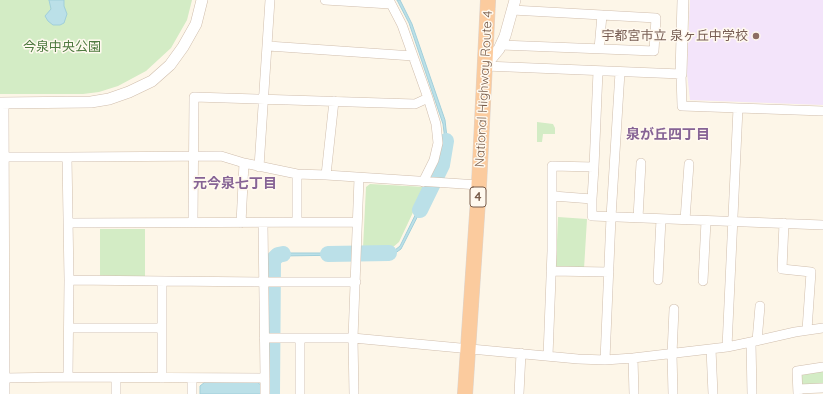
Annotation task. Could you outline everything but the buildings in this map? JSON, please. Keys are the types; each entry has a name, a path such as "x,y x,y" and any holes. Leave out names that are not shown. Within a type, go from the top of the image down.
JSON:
{"highway":[{"name":"National Highway Route 4","path":"465,394 479,185 488,0"}],"street":[{"path":"4,394 3,157 1,104 91,102 109,99 129,92 152,81 170,65 183,47 196,24 202,0"},
{"path":"259,167 270,0"},
{"path":"325,0 390,2 402,25 436,124 438,144 434,160 424,182"},
{"path":"683,0 681,74 682,106 823,111"},
{"path":"485,66 501,46 514,5 602,15 656,18 654,51 501,46"},
{"path":"599,49 602,15"},
{"path":"268,46 413,56"},
{"path":"485,66 681,74"},
{"path":"598,71 592,216 823,225"},
{"path":"605,360 611,217 620,72"},
{"path":"193,222 194,97 415,104 428,98"},
{"path":"326,175 334,101"},
{"path":"727,347 738,108"},
{"path":"3,157 221,156 244,164 297,174 479,185"},
{"path":"67,157 70,280 68,377"},
{"path":"638,218 641,163"},
{"path":"241,223 244,164"},
{"path":"685,220 689,164"},
{"path":"548,356 553,196 552,166 594,167"},
{"path":"297,174 297,222"},
{"path":"354,394 353,338 359,178"},
{"path":"553,196 592,199"},
{"path":"658,280 661,219"},
{"path":"703,281 706,221"},
{"path":"68,223 357,222"},
{"path":"264,223 265,394"},
{"path":"784,223 782,269 811,272 807,330"},
{"path":"551,271 609,272"},
{"path":"70,280 356,282"},
{"path":"162,281 162,378"},
{"path":"752,394 754,342 760,306"},
{"path":"672,394 674,309"},
{"path":"68,328 162,328"},
{"path":"264,338 353,338 605,360 727,347 823,328"},
{"path":"300,338 300,394"},
{"path":"712,349 713,394"},
{"path":"519,394 520,353"},
{"path":"633,358 634,394"},
{"path":"823,367 797,371 798,392 823,388"},
{"path":"4,378 264,378"},
{"path":"116,378 116,394"},
{"path":"192,378 192,394"}],"shaded area":[{"name":"宇都宮市立 泉ヶ丘中学校","path":"690,0 823,0 823,105 690,100 687,73"}],"green space":[{"name":"今泉中央公園","path":"0,0 192,0 187,20 171,48 146,71 118,86 99,92 83,94 0,94"},
{"path":"537,122 553,124 555,134 543,134 542,142 537,142"},
{"path":"370,184 425,187 399,242 392,248 363,248 366,187"},
{"path":"558,217 587,219 584,269 559,269 556,266"},
{"path":"100,229 145,229 145,278 100,278"},
{"path":"823,369 823,386 800,387 799,373"}],"water":[{"path":"49,0 64,0 64,6 67,14 64,23 60,25 53,25 48,21 45,16 51,9"},
{"path":"397,0 400,0 412,24 445,120 447,138 446,149 439,172 437,171 442,157 445,140 443,124 409,23"},
{"path":"427,191 430,192 401,249 390,255 367,255 367,253 395,250 400,246"},
{"path":"279,253 349,253 349,255 280,256 276,259 274,270 271,270 273,258"},
{"path":"272,351 275,351 275,394 272,394"},
{"path":"256,381 262,386 262,394 200,394 200,386 205,382"}],"waterway":[{"path":"420,210 442,165 446,141"},
{"path":"328,254 389,253"},
{"path":"272,394 273,260 278,255 283,254"}],"place":[{"name":"宇都宮市立 泉ヶ丘中学校","path":"756,36"}],"district":[{"name":"泉が丘四丁目","path":"668,135"},
{"name":"元今泉七丁目","path":"235,184"}]}
